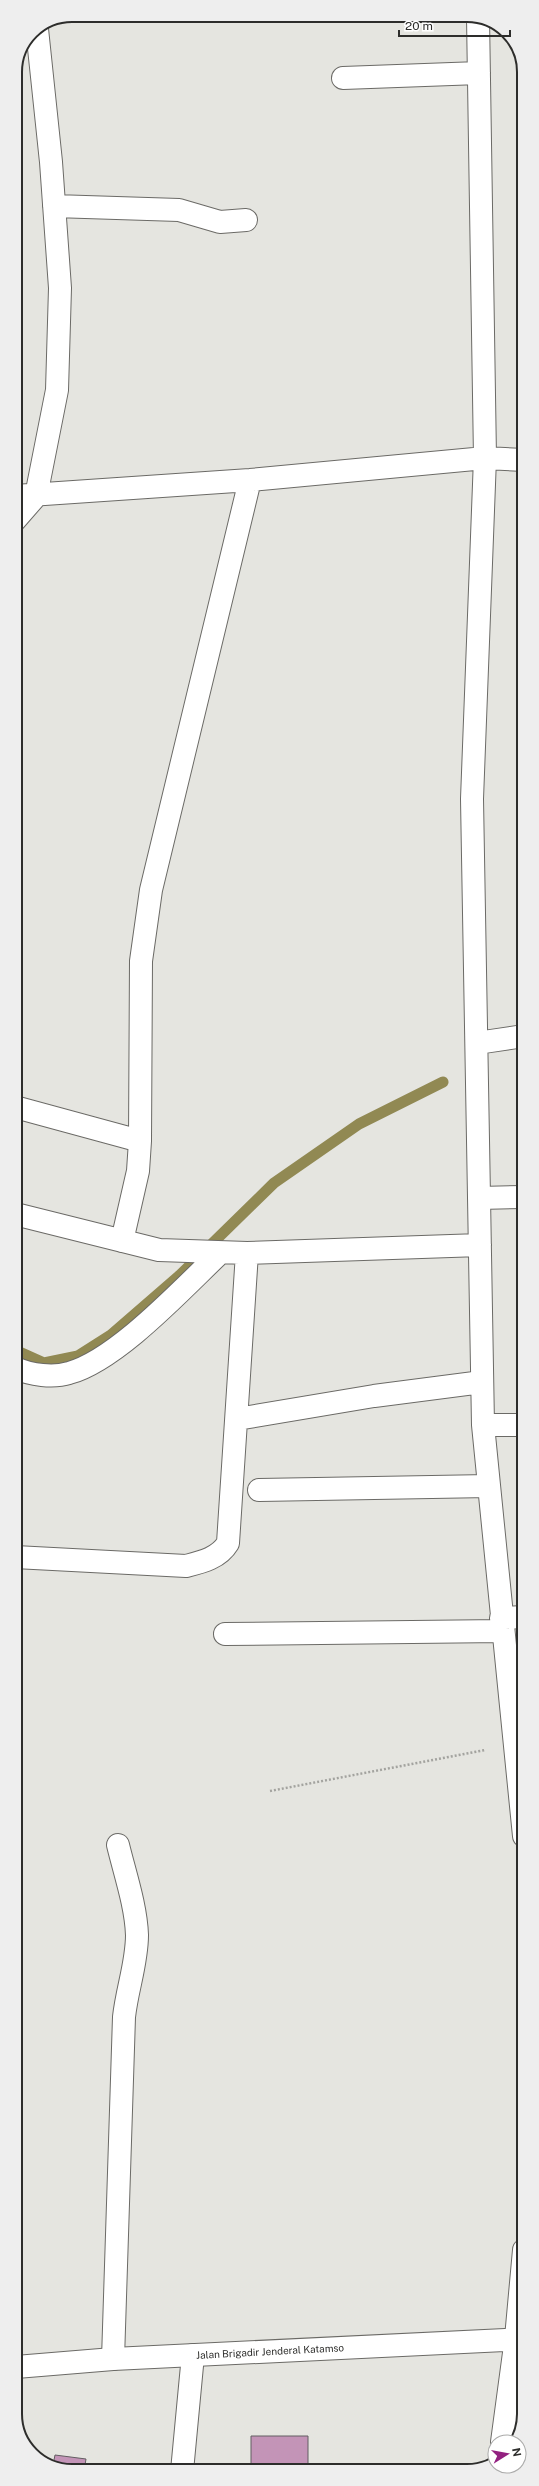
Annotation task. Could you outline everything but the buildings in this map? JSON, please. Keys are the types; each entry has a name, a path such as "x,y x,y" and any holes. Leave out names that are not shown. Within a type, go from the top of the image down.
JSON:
{"street":[{"path":"478,23 485,458 472,799 482,1382 483,1425 488,1486 513,1744 517,1768"},
{"path":"38,35 54,206 60,288 57,390 25,496 250,480 485,458 517,460"},
{"path":"343,78 479,73"},
{"path":"54,206 178,210 220,222 246,220"},
{"path":"122,1241 138,1171 140,1141 141,961 151,890 250,480"},
{"path":"477,1043 517,1037"},
{"path":"22,1109 140,1141"},
{"path":"480,1198 517,1197"},
{"path":"22,1216 159,1250 247,1253 480,1245"},
{"path":"22,1371 51,1376 69,1373 96,1361 135,1332 218,1253"},
{"path":"22,1557 186,1566 203,1562 223,1551 228,1543 247,1253"},
{"path":"237,1419 374,1396 482,1382"},
{"path":"483,1425 517,1425"},
{"path":"259,1490 488,1486"},
{"path":"225,1634 502,1625 517,1620"},
{"path":"113,2359 124,2016 127,1988 134,1966 137,1934 118,1845"},
{"name":"Jalan Brigadir Jenderal Katamso","path":"22,2367 113,2359 517,2338"},
{"path":"183,2464 193,2355"},
{"path":"503,2434 517,2355"}],"path":[{"path":"270,1791 513,1744"}],"waterway":[{"path":"22,1353 44,1363 78,1356 111,1335 179,1276 274,1183 359,1124 443,1082"}]}
